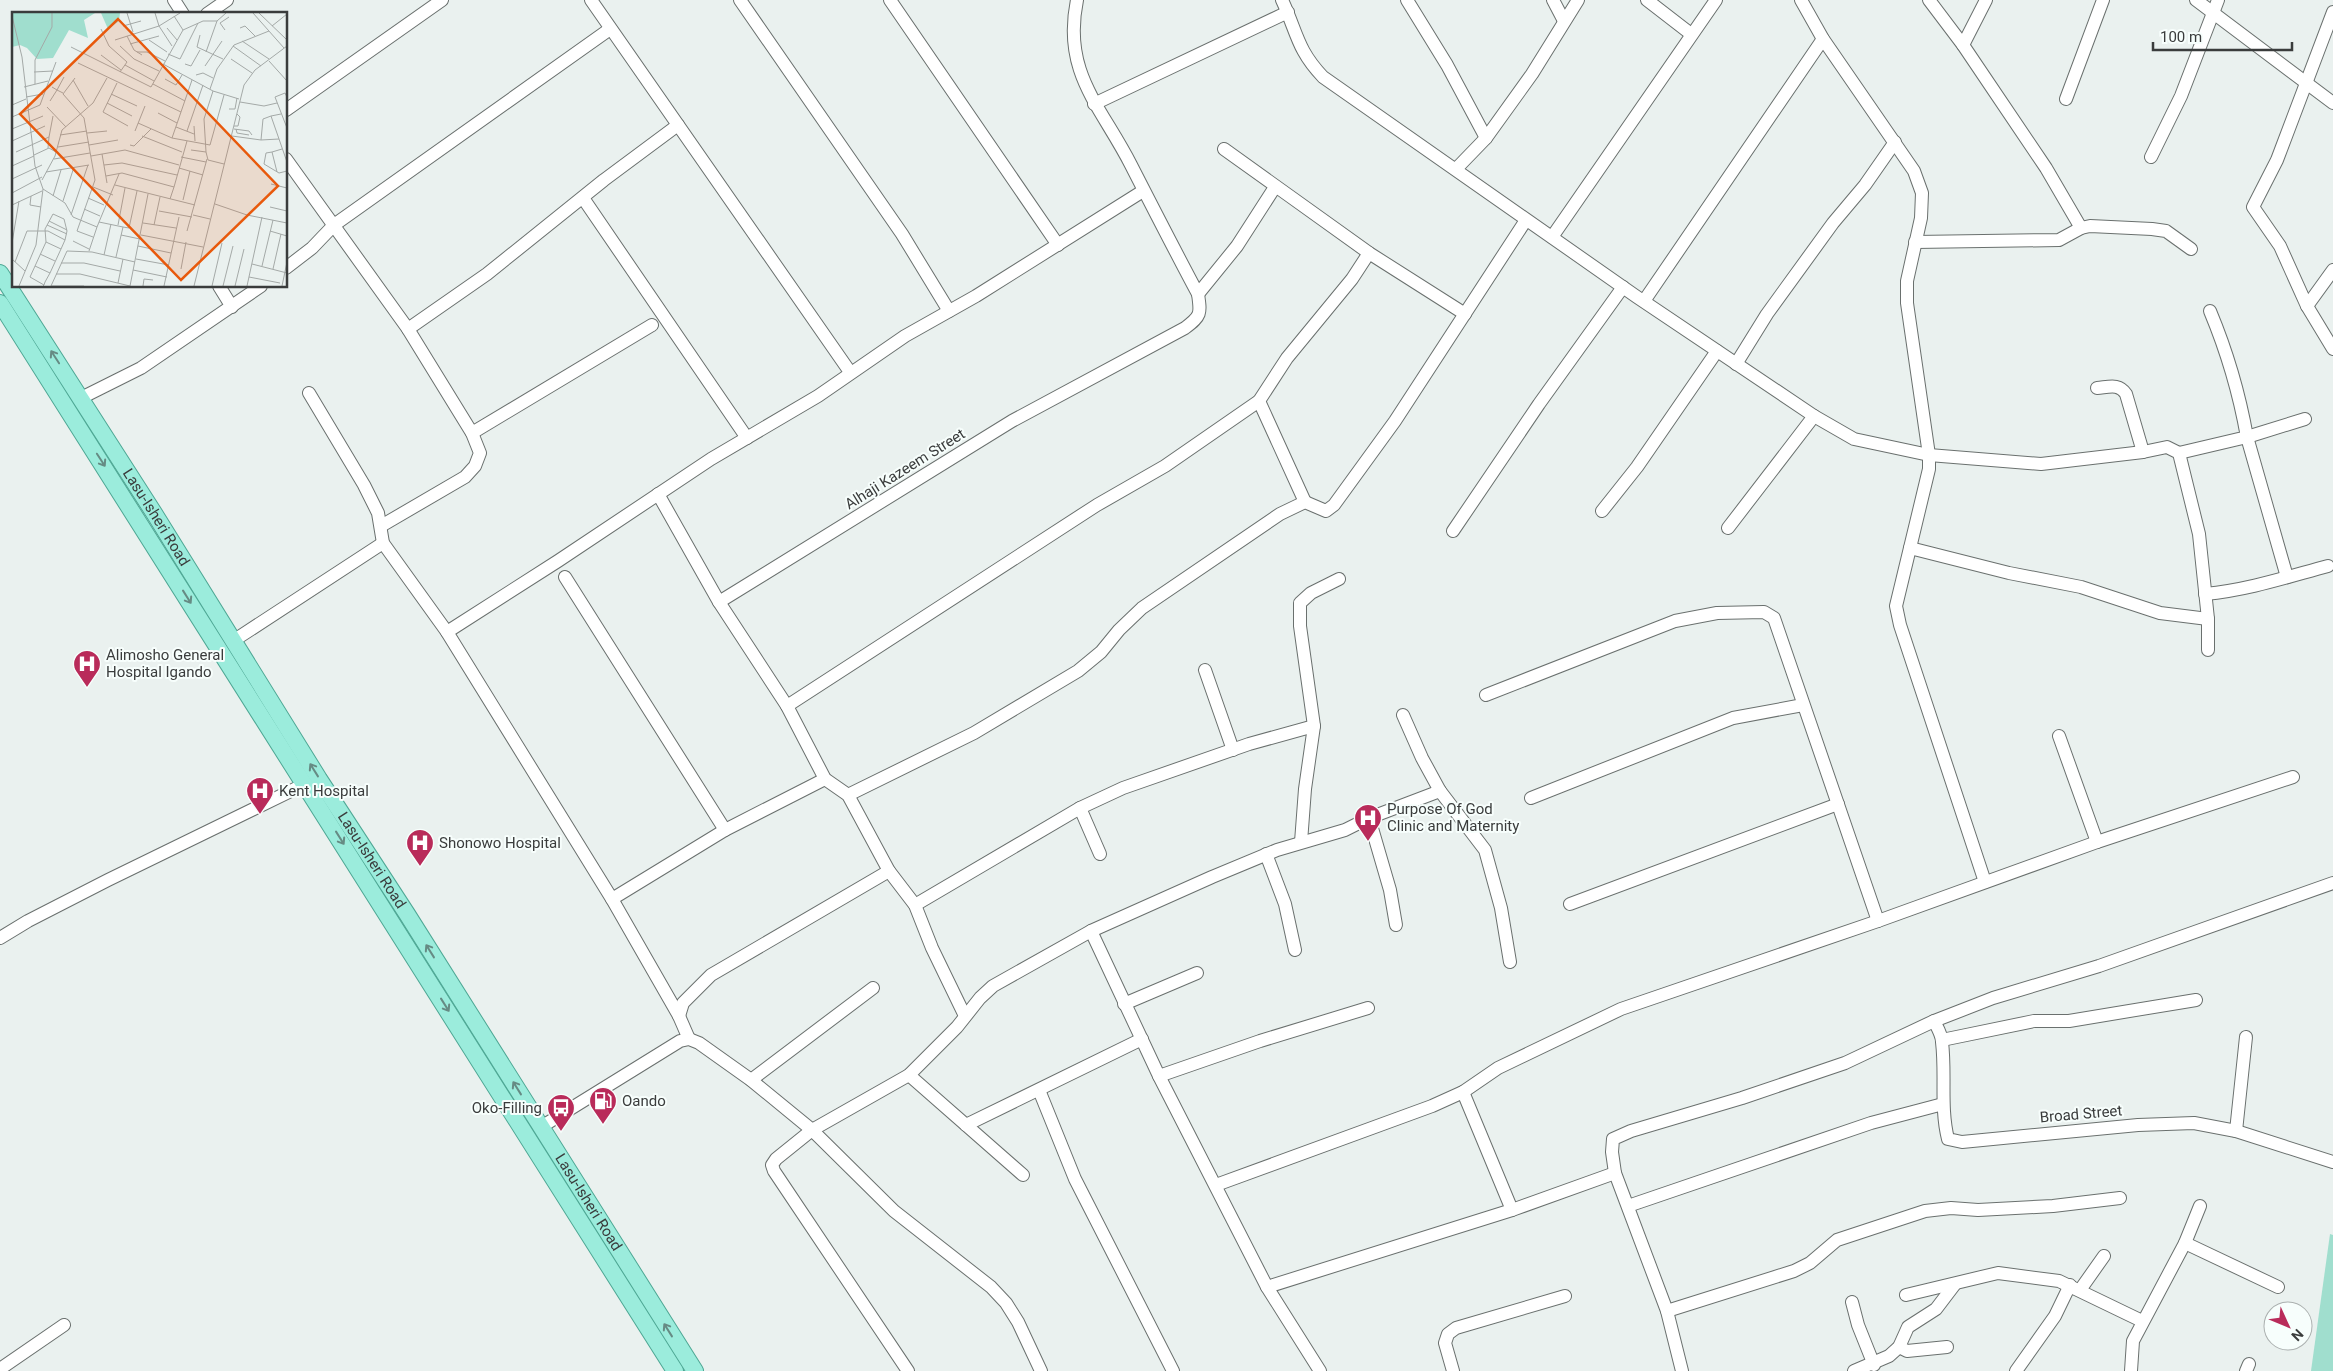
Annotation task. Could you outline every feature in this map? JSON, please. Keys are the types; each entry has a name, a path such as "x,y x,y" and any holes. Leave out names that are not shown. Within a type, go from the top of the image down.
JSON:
{"main road":[{"name":"Lasu-Isheri Road","path":"0,273 81,398 694,1371"},
{"name":"Lasu-Isheri Road","path":"0,303 675,1371"}],"street":[{"path":"174,0 182,12"},
{"path":"210,12 226,0"},
{"path":"288,109 442,0"},
{"path":"591,0 850,372"},
{"path":"740,0 902,234 950,311"},
{"path":"890,0 1058,245"},
{"path":"1077,0 1072,35 1074,49 1094,104 1130,163 1198,294 1237,246 1275,187"},
{"path":"1407,0 1447,65 1486,138"},
{"path":"1553,0 1564,21"},
{"path":"1456,169 1486,138 1532,74 1578,0"},
{"path":"1647,0 1691,34"},
{"path":"1552,236 1614,151 1691,34 1716,0"},
{"path":"1800,0 1823,39 1914,171 1922,193 1921,218 1907,281 1907,303 1929,455 1927,483 1896,606 1900,625 1985,882"},
{"path":"1929,0 1963,45 2046,168 2081,228"},
{"path":"1963,45 1986,0"},
{"path":"2066,99 2103,0"},
{"path":"2196,0 2333,103"},
{"path":"2151,157 2181,96 2218,0"},
{"path":"1094,104 1285,6 1299,46 1308,62 1323,77 1623,287 1814,416 1854,439 1929,455 2041,464 2143,452 2167,447 2179,452 2247,437 2305,419"},
{"path":"2333,12 2277,160 2253,208 2280,246 2307,306 2333,350"},
{"path":"288,266 312,248 334,225 610,29"},
{"path":"1644,301 1823,39"},
{"path":"408,329 487,274 678,125"},
{"path":"1736,364 1767,314 1833,223 1865,185 1895,142"},
{"path":"1224,149 1369,253 1465,314"},
{"path":"288,162 408,329 472,433 480,453 475,466 465,477 381,526"},
{"path":"446,632 558,561 658,494 818,396 850,372 1143,191"},
{"path":"583,198 747,438"},
{"path":"1259,401 1305,502 1326,511 1334,506 1394,421 1526,220"},
{"path":"1915,242 2059,240 2081,228 2090,226 2152,228 2166,231 2191,249"},
{"path":"787,706 1097,505 1165,466 1259,401 1287,358 1352,279 1369,253"},
{"path":"2307,306 2333,270"},
{"path":"1453,531 1539,404 1623,287"},
{"path":"220,288 232,307"},
{"path":"81,398 141,368 259,288"},
{"name":"Alhaji Kazeem Street","path":"720,602 1012,421 1185,328 1198,318 1200,309 1198,294"},
{"path":"2210,311 2228,353 2238,390 2247,437 2287,577"},
{"path":"472,433 652,325"},
{"path":"1602,511 1637,467 1717,351"},
{"path":"2097,388 2117,386 2122,388 2126,394 2143,452"},
{"path":"309,393 364,485 378,513 383,543 446,632 612,899 679,1016 689,1039"},
{"path":"1728,528 1814,416"},
{"path":"2179,452 2199,534 2208,619 2208,650"},
{"path":"658,494 720,602 787,706 825,779 848,795 888,871 915,905 932,948 965,1016"},
{"path":"848,795 974,733 1078,671 1101,652 1119,630 1142,608 1280,514 1305,502"},
{"path":"233,642 383,543"},
{"path":"1910,548 2009,573 2081,587 2160,613 2208,619"},
{"path":"2205,594 2237,591 2328,566"},
{"path":"565,577 725,830"},
{"path":"1301,842 1305,789 1314,726 1300,626 1300,603 1311,593 1339,579"},
{"path":"1486,695 1675,621 1716,613 1764,612 1774,618 1878,920"},
{"path":"1205,670 1233,750"},
{"path":"1531,798 1733,718 1803,705"},
{"path":"1403,715 1422,758 1440,791 1485,850 1501,908 1510,962"},
{"path":"915,905 1080,808 1123,788 1233,750 1314,726"},
{"path":"2060,736 2097,842"},
{"path":"1216,1185 1432,1106 1463,1092 1498,1068 1621,1009 2097,842 2293,777"},
{"path":"612,899 725,830 825,779"},
{"path":"0,938 28,921 108,880 305,784"},
{"path":"908,1371 774,1171 772,1165 776,1159 812,1130 909,1075 993,986 1091,931 1266,854 1345,830 1369,818 1440,791"},
{"path":"1570,904 1838,804"},
{"path":"1080,808 1100,854"},
{"path":"1369,818 1390,890 1396,925"},
{"path":"1266,854 1284,904 1295,950"},
{"path":"679,1016 683,1004 711,975 888,871"},
{"path":"1682,1371 1667,1312 1614,1173 1613,1139 1631,1131 1742,1098 1845,1063 1934,1021 1993,998 2100,966 2333,883"},
{"path":"1091,931 1159,1076 1267,1287 1320,1371"},
{"path":"1124,1004 1197,973"},
{"path":"751,1080 873,988"},
{"path":"1942,1040 2034,1021 2070,1021 2196,1000"},
{"path":"1159,1076 1260,1041 1368,1008"},
{"name":"Broad Street","path":"1934,1021 1942,1040 1942,1104 1948,1139 1962,1142 2138,1126 2194,1123 2236,1131 2333,1160"},
{"path":"2236,1131 2246,1037"},
{"path":"541,1127 680,1041 689,1039 699,1043 751,1080 812,1130 894,1211 991,1287 1006,1303 1018,1322 1041,1371"},
{"path":"966,1125 1142,1039"},
{"path":"909,1075 1022,1175"},
{"path":"1039,1090 1075,1179 1173,1371"},
{"path":"1463,1092 1512,1210"},
{"path":"1628,1206 1871,1122 1942,1104"},
{"path":"1267,1287 1512,1210 1614,1173"},
{"path":"1667,1312 1794,1271 1810,1263 1837,1240 1925,1211 1951,1208 1978,1210 2025,1208 2120,1198"},
{"path":"2131,1371 2133,1341 2185,1243 2200,1206"},
{"path":"2185,1243 2278,1287"},
{"path":"2016,1371 2075,1287 2104,1256"},
{"path":"1906,1295 1998,1273 2059,1281 2075,1287 2142,1321"},
{"path":"1854,1371 1889,1356 1899,1347 1908,1327 1936,1310 1955,1284"},
{"path":"1453,1371 1445,1343 1448,1334 1456,1328 1566,1296"},
{"path":"1852,1302 1858,1325 1874,1364"},
{"path":"0,1369 64,1325"},
{"path":"1899,1347 1907,1351 1947,1347"}],"green space":[{"path":"2330,1234 2333,1235 2333,1371 2311,1371"}],"place":[{"name":"Alimosho General Hospital Igando","path":"87,688"},
{"name":"Kent Hospital","path":"260,815"},
{"name":"Purpose Of God Clinic and Maternity","path":"1368,842"},
{"name":"Shonowo Hospital","path":"420,867"},
{"name":"Oando","path":"603,1125"},
{"name":"Oko-Filling","path":"561,1132"}]}
